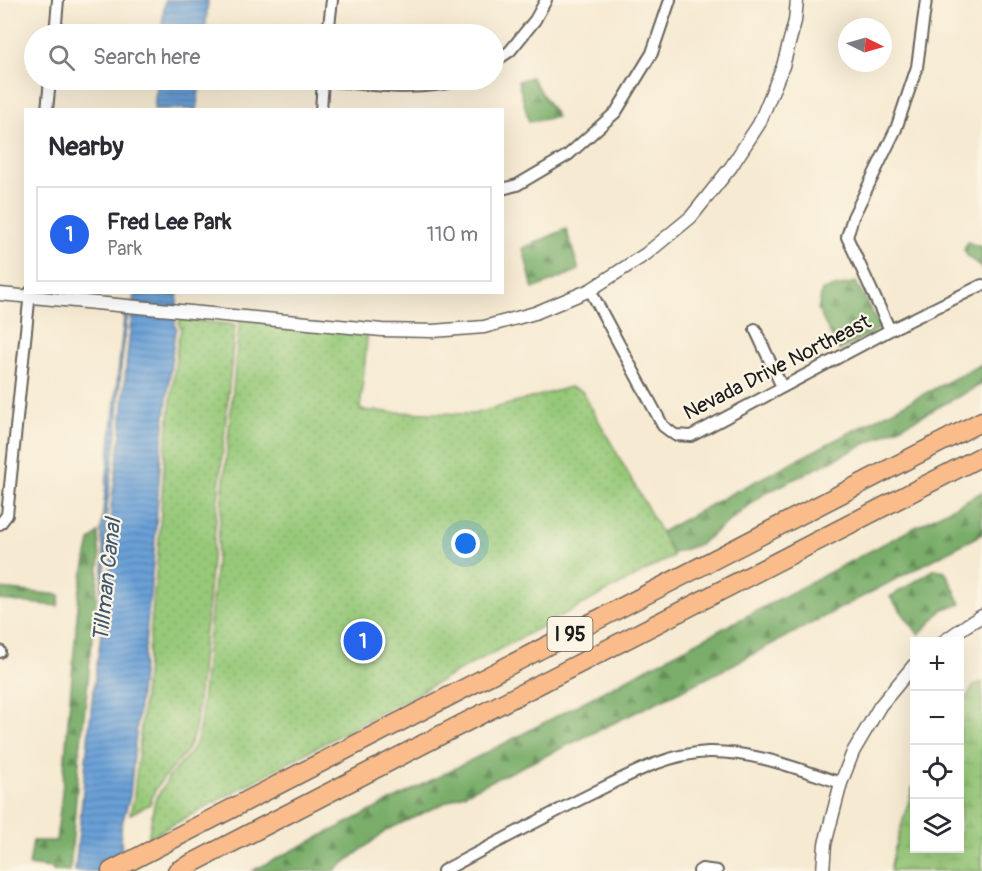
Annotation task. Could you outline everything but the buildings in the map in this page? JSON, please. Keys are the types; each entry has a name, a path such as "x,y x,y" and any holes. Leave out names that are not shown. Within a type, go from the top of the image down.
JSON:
{"highway":[{"name":"I 95","path":"111,871 982,421"},
{"name":"I 95","path":"177,871 982,456"}],"street":[{"path":"56,24 58,0"},
{"path":"329,24 332,0"},
{"path":"504,55 535,20 546,0"},
{"path":"504,188 517,185 568,155 616,112 652,53 670,0"},
{"path":"0,294 382,330 433,331 484,327 535,313 590,290 646,254 691,217 731,168 759,124 783,66 795,21 797,0"},
{"path":"890,330 847,237 853,217 896,129 917,67 926,0"},
{"path":"47,108 49,90"},
{"path":"321,108 322,90"},
{"name":"Nevada Drive Northeast","path":"590,290 663,426 675,435 691,436 890,330 982,285"},
{"path":"0,525 7,515 29,295"},
{"path":"755,329 782,387"},
{"path":"950,637 982,616"},
{"path":"823,871 825,844 841,783 853,752 878,709 910,671"},
{"path":"442,871 563,807 647,766 670,758 707,752 731,753 758,757 841,783"},
{"path":"699,871 702,869 717,871"}],"green space":[{"path":"531,77 557,117 529,122 518,81"},
{"path":"566,229 579,270 533,289 523,248"},
{"path":"967,242 982,247 982,268 968,257 964,250"},
{"path":"856,282 881,328 839,351 818,310 822,290"},
{"path":"240,317 368,330 360,410 473,414 570,387 582,391 673,556 148,838 155,800 169,777 190,753 197,740 200,725"},
{"path":"180,319 235,325 196,724 188,749 160,782 150,804 130,814 134,797 158,554 165,452 181,329"},
{"path":"982,364 982,384 764,494 700,544 653,560 437,655 725,497"},
{"path":"982,492 982,534 713,675 387,830 334,871 252,871 515,738"},
{"path":"98,533 100,558 70,871 53,871 52,868 29,865 33,841 56,841 79,593 90,541"},
{"path":"935,569 945,571 961,604 943,609 919,635 890,597"},
{"path":"0,589 60,595 58,606 0,600"},
{"path":"982,682 982,871 890,871 910,797 910,853 964,853 964,700 974,686"}],"water":[{"path":"165,0 208,0 206,24 162,24"},
{"path":"156,90 199,90 197,108 154,108"},
{"path":"134,294 178,294 175,325 177,329 161,452 154,554 130,796 121,827 122,871 75,871 92,700 111,562 111,507 121,433"},
{"path":"125,310 128,310 121,367 117,433 107,507 106,562 98,622 104,558 101,531"}],"place":[{"name":"Fred Lee Park","path":"363,641"}],"water label":[{"name":"Tillman Canal","path":"106,580"}]}
